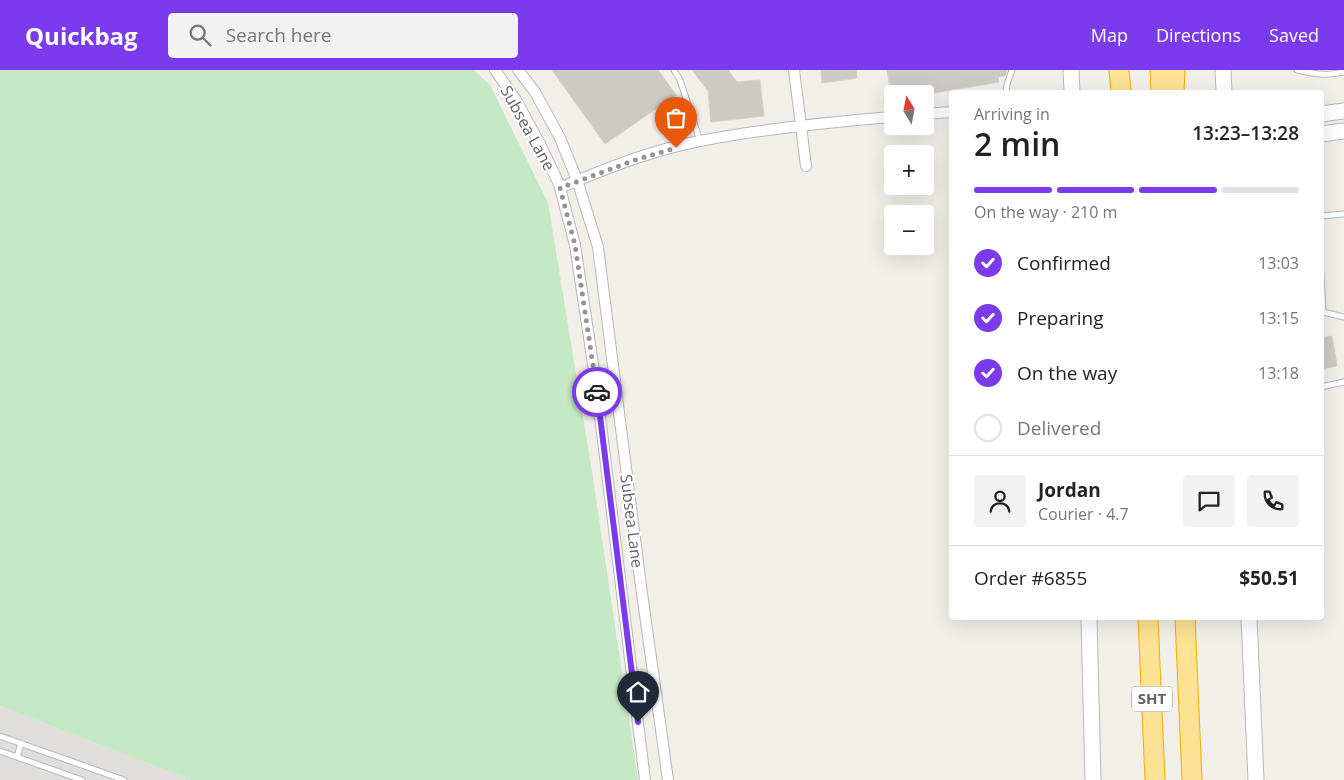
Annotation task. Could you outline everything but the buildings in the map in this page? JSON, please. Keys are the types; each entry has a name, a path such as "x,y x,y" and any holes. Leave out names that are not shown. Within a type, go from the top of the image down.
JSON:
{"highway":[{"path":"1119,70 1121,90"},
{"path":"1160,70 1161,90"},
{"path":"1174,90 1175,70"},
{"name":"SHT","path":"1148,620 1155,780"},
{"name":"SHT","path":"1185,620 1192,780"}],"main road":[{"path":"1071,70 1072,90"},
{"path":"1224,70 1224,90"},
{"path":"1324,114 1344,111"},
{"path":"1324,134 1344,131"},
{"path":"1089,620 1093,780"},
{"path":"1249,620 1256,780"}],"street":[{"name":"Subsea Lane","path":"495,70 516,100 540,144 560,188 575,245 596,384 644,780"},
{"name":"Subsea Lane","path":"518,70 535,92 560,138 577,180 598,247 641,586 668,780"},
{"path":"794,70 806,166"},
{"path":"934,113 949,112"},
{"path":"560,188 577,180 635,160 700,141 884,118"}],"lane":[{"path":"674,70 680,80 700,141"},
{"path":"1007,90 1012,70"},
{"path":"1297,70 1317,75 1332,75 1344,72"},
{"path":"1324,216 1344,214"},
{"path":"1324,312 1344,316"},
{"path":"1324,386 1344,382"},
{"path":"0,736 124,780"},
{"path":"17,757 21,744"},
{"path":"0,751 82,780"},
{"path":"101,780 104,773"}],"shaded area":[{"path":"0,706 191,780 0,780"}],"green space":[{"path":"0,70 474,70 490,85 548,203 591,465 638,780 191,780 0,706"}],"way so far":[{"path":"597,392 575,245 560,188 577,180 635,160 676,148"}],"route":[{"path":"597,392 638,722"}]}
